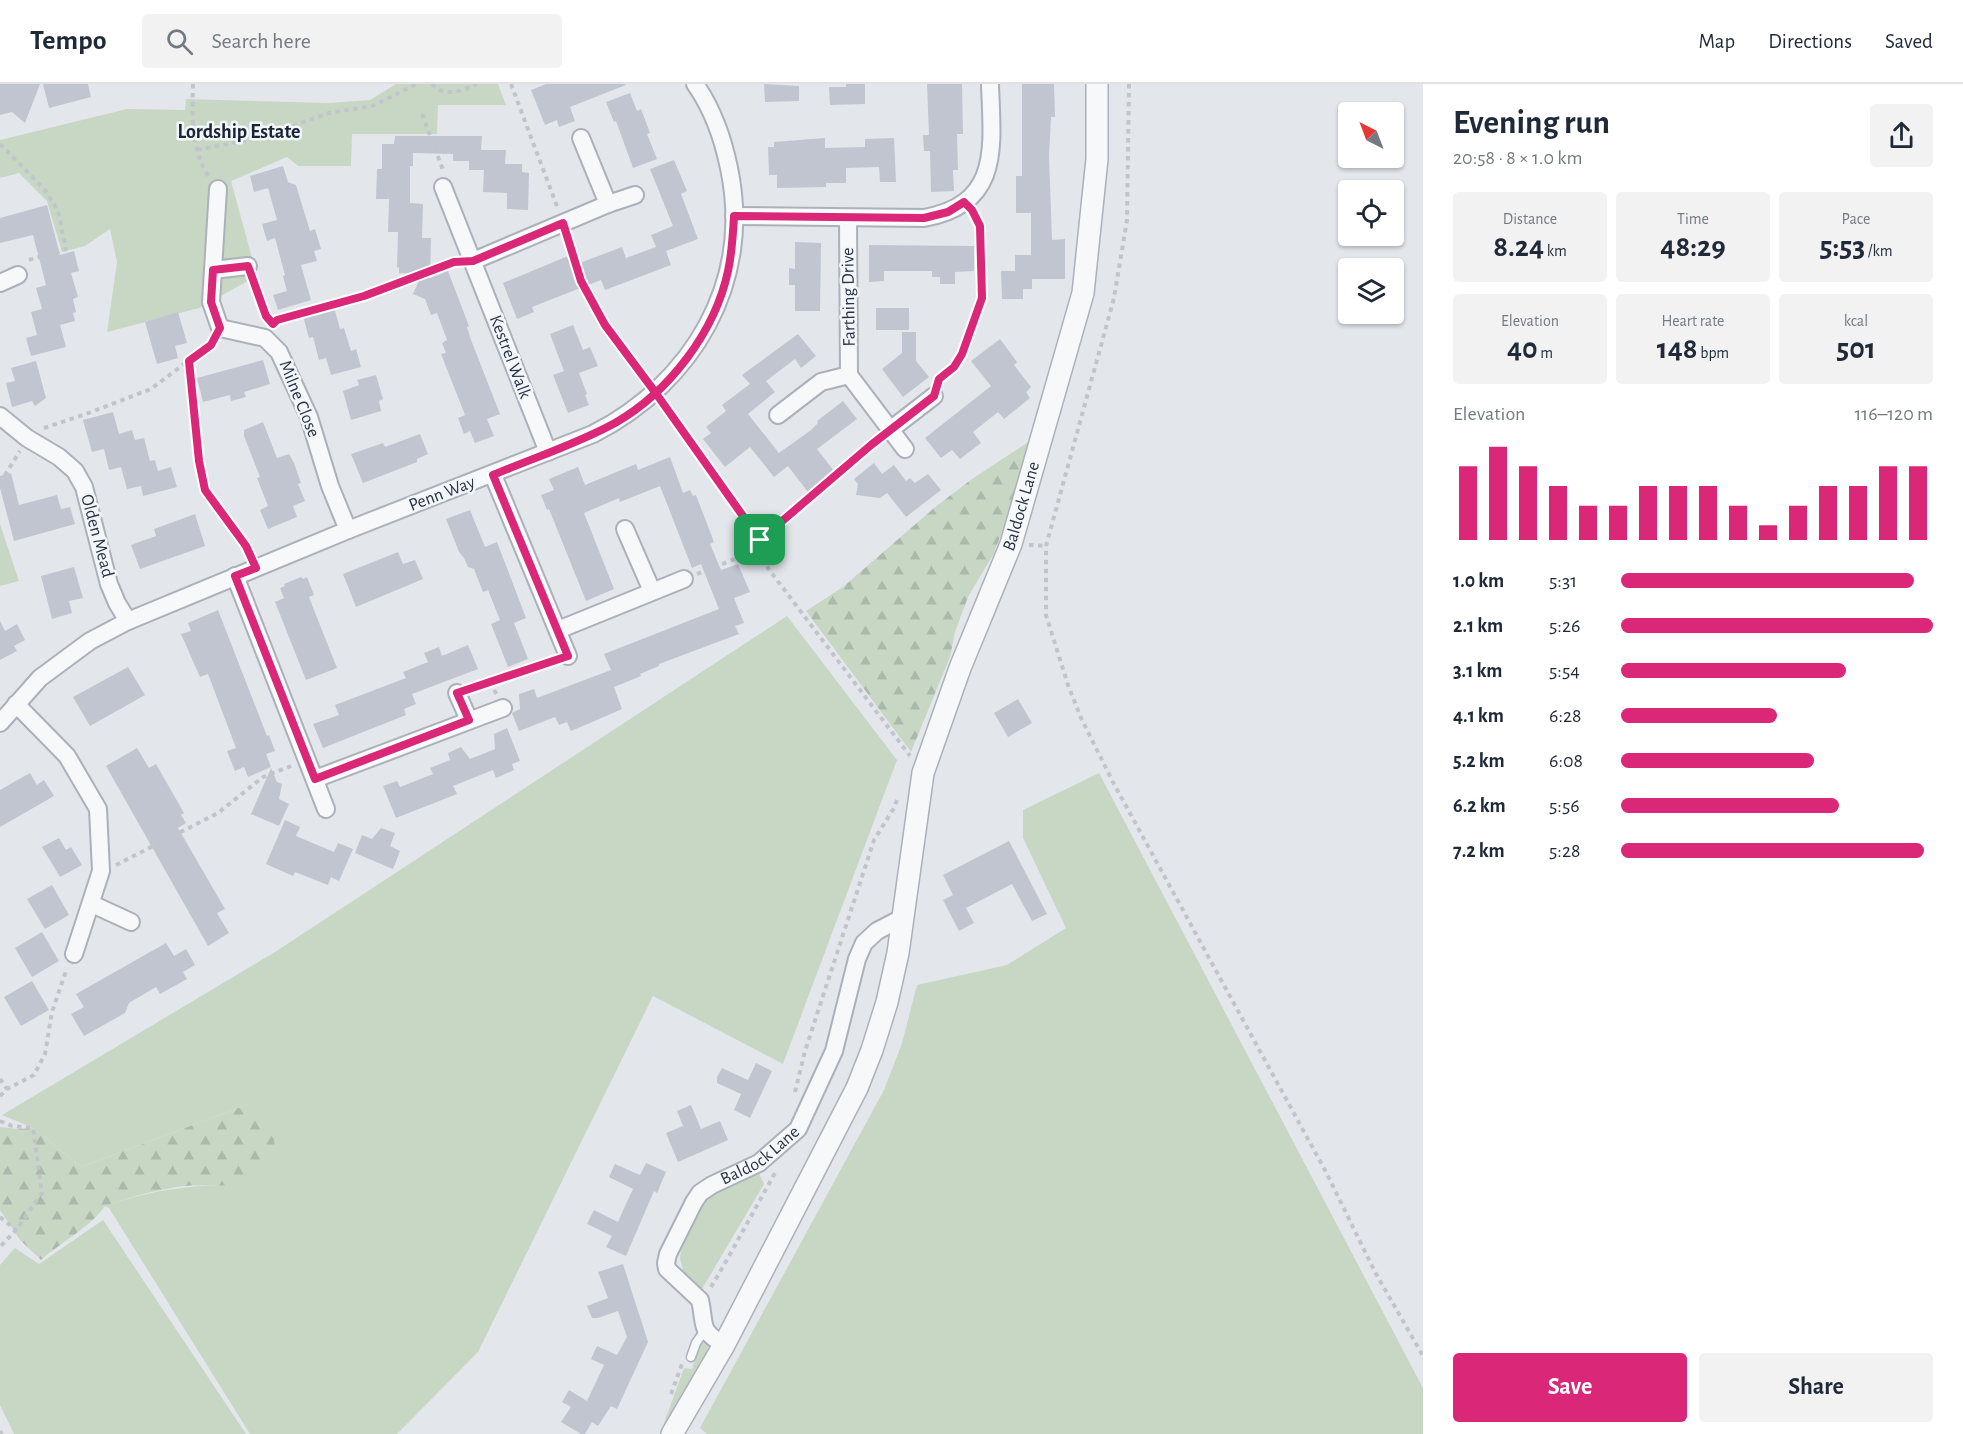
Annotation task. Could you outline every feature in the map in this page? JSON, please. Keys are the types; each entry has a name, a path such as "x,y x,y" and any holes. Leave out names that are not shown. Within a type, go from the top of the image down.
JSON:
{"street":[{"name":"Penn Way","path":"0,723 40,678 65,658 90,641 128,621 348,530 593,434 617,422 655,392 690,353 719,302 728,273 733,242 732,184 725,151 713,119 694,84"},
{"path":"734,216 924,218 948,212 964,202 979,187 989,166 991,153 990,84"},
{"name":"Baldock Lane","path":"672,1434 724,1345 857,1089 872,1050 887,1002 904,917 924,773 960,668 1011,544 1083,293 1097,159 1097,84"},
{"path":"580,138 608,204"},
{"name":"Kestrel Walk","path":"443,187 548,452"},
{"path":"218,189 211,302 220,328 269,331"},
{"path":"473,261 608,204 635,195"},
{"name":"Farthing Drive","path":"848,218 849,375"},
{"path":"213,270 248,266"},
{"path":"0,283 18,275"},
{"name":"Milne Close","path":"269,331 299,391 330,486 348,530"},
{"path":"778,415 821,382 849,375 905,449"},
{"path":"890,430 934,396"},
{"name":"Olden Mead","path":"0,416 27,438 59,457 75,471 84,487 105,572 117,603 128,621"},
{"path":"493,475 568,656"},
{"path":"625,529 652,591"},
{"path":"235,576 326,809"},
{"path":"558,630 684,579"},
{"path":"457,693 469,720"},
{"path":"16,704 67,756 98,809 101,871 74,954"},
{"path":"315,779 503,708"},
{"path":"92,904 132,922"},
{"name":"Baldock Lane","path":"705,1330 700,1300 667,1269 668,1254 700,1193 759,1163 798,1129 834,1051 857,959 864,943 877,931 904,917"},
{"path":"705,1330 708,1335 724,1345"}],"lane":[{"path":"691,1357 696,1343 705,1330"}],"path":[{"path":"193,84 193,129 196,150 201,164 218,189"},
{"path":"196,150 258,138 329,113 372,106 417,84"},
{"path":"432,84 437,89 454,93 477,84"},
{"path":"511,84 563,223 581,281 605,325 760,540"},
{"path":"1129,84 1127,220 1114,298 1046,546 1046,615 1081,718 1114,784 1326,1173 1375,1272 1423,1356"},
{"path":"422,114 446,179 443,187"},
{"path":"0,144 50,197 58,211 66,249 23,262 18,275"},
{"path":"934,396 939,379 954,367 962,354 982,298 980,226 972,210 964,202"},
{"path":"269,331 277,320 364,296 454,262 473,261"},
{"path":"248,266 269,331"},
{"path":"0,483 27,438 45,427 87,414 151,389 211,345 220,328"},
{"path":"189,361 199,461 205,490 246,546 256,568"},
{"path":"684,579 755,551 760,540 890,430"},
{"path":"755,551 924,773"},
{"path":"457,693 568,656"},
{"path":"101,871 135,857 218,813 263,777 307,759"},
{"path":"0,1096 7,1089 34,1075 45,1054 55,1002 64,972 74,954"},
{"path":"0,1079 7,1089"},
{"path":"0,1121 12,1126 33,1128 42,1193 16,1230 0,1247"},
{"path":"0,1217 16,1230"}],"green space":[{"path":"396,84 498,84 506,105 438,105 437,134 352,134 351,166 298,166 287,157 231,181 257,276 199,308 107,332 117,262 110,229 85,246 62,252 47,201 19,173 0,178 0,140 127,109 185,110 186,99 329,103 370,100"},
{"path":"1030,441 1013,505 993,555 968,597 955,632 950,657 911,752 806,611 843,587 934,508 972,479"},
{"path":"0,524 19,581 0,586"},
{"path":"787,616 897,760 783,1064 653,996 478,1352 397,1434 250,1434 109,1208 105,1206 165,1190 227,1185 249,1104 81,1167 33,1128 2,1115 275,952"},
{"path":"1099,773 1423,1388 1423,1434 707,1434 700,1428 884,1090 902,1043 917,985 1007,965 1066,928 1023,838 1023,810"},
{"path":"249,1104 265,1118 275,1146 269,1164 250,1180 218,1186 185,1186 165,1189 105,1206 84,1228 41,1260 20,1240 0,1210 0,1127 33,1128 81,1167"},
{"path":"757,1169 764,1184 702,1289 684,1275 680,1258 682,1246 704,1197"},
{"path":"103,1220 246,1434 14,1434 0,1405 0,1265 15,1248 39,1264"},
{"path":"700,1344 707,1345 709,1353 666,1427 664,1423 684,1368 692,1369"}],"building":[{"path":"0,84 40,84 25,123 12,112 0,115"},
{"path":"43,84 88,84 91,97 49,108"},
{"path":"546,84 626,85 570,107 575,121 559,127 557,120 545,125 531,90"},
{"path":"764,84 799,86 799,101 765,102"},
{"path":"846,84 865,84 865,104 830,105 829,87 846,87"},
{"path":"927,84 962,84 963,134 957,134 958,170 953,170 954,191 931,192 930,151 924,151 923,135 929,135"},
{"path":"1022,84 1054,84 1055,117 1051,117 1049,156 1052,240 1065,239 1065,279 1032,279 1032,289 1023,289 1023,299 1002,299 1001,271 1015,271 1015,255 1031,255 1031,213 1016,213 1016,176 1022,176"},
{"path":"630,93 637,111 641,109 650,133 647,134 657,159 633,168 616,121 614,122 606,102"},
{"path":"395,136 482,136 481,150 506,150 505,164 522,164 522,172 529,173 528,210 507,209 507,193 483,192 484,170 469,170 469,161 453,161 453,154 413,153 413,166 410,166 410,203 423,204 422,238 431,238 430,278 448,271 469,326 467,327 471,340 500,414 487,419 494,436 475,443 470,431 464,434 458,418 465,415 441,354 446,353 442,343 447,340 437,313 431,315 425,299 413,294 422,274 399,273 399,267 397,268 398,232 388,232 389,199 376,199 377,169 382,169 382,144 394,144"},
{"path":"825,138 825,148 865,147 865,139 894,138 896,182 880,182 879,167 846,168 846,183 826,183 826,187 777,188 777,175 769,175 768,147 774,147 774,142"},
{"path":"674,160 687,191 681,194 698,239 666,251 671,265 605,290 601,280 532,307 534,312 517,319 503,283 568,256 572,266 622,247 626,258 656,247 651,235 673,226 650,169"},
{"path":"283,166 288,182 296,185 310,231 315,229 321,249 314,251 317,261 301,265 311,300 278,310 273,295 287,291 283,276 285,275 275,238 267,241 262,224 277,220 268,188 254,192 250,176"},
{"path":"47,205 60,255 74,251 79,271 71,273 78,297 73,299 76,312 73,313 75,321 60,325 66,347 31,356 26,338 37,335 31,312 42,309 36,288 46,285 33,235 0,243 0,218"},
{"path":"795,242 821,243 820,311 795,311 795,285 789,285 789,268 795,269"},
{"path":"869,245 974,246 974,271 955,272 955,284 940,284 940,277 932,277 932,271 884,271 884,281 869,282"},
{"path":"334,307 340,329 344,328 351,351 356,349 361,367 331,375 326,358 319,360 313,337 309,338 303,316"},
{"path":"876,308 909,308 909,330 876,330"},
{"path":"178,312 187,343 175,346 178,358 157,364 145,322"},
{"path":"573,325 583,350 590,347 598,366 579,373 589,405 568,413 553,375 564,371 550,334"},
{"path":"902,332 916,332 916,361 929,377 903,397 882,369 902,353"},
{"path":"798,334 816,356 801,368 795,359 766,381 775,392 748,414 779,453 811,430 818,423 817,421 843,401 857,419 817,449 834,471 808,492 788,466 774,477 750,447 725,467 703,439 711,433 706,427 726,411 722,405 750,384 742,375"},
{"path":"1000,339 1017,362 1014,365 1031,387 1026,392 1030,398 1004,419 998,412 973,432 981,443 960,459 952,450 941,458 925,438 991,386 971,361"},
{"path":"263,360 270,384 244,392 246,397 231,401 230,395 203,402 197,378"},
{"path":"36,361 46,398 35,406 32,401 12,407 6,383 15,381 11,368"},
{"path":"376,375 383,399 379,401 381,411 351,420 343,391 359,385 357,380"},
{"path":"113,412 119,434 132,430 135,440 144,438 150,461 155,460 158,471 171,467 177,487 143,496 141,486 127,489 121,467 109,470 104,449 92,452 83,420"},
{"path":"263,422 277,458 289,454 294,463 301,483 298,484 305,501 293,506 297,517 268,529 260,510 268,506 257,478 260,477 244,436 244,430"},
{"path":"420,434 428,454 417,459 417,462 363,483 351,454 383,443 385,447"},
{"path":"670,457 683,493 690,490 693,496 696,495 714,542 710,544 721,570 738,564 750,592 734,598 744,623 735,626 739,634 659,664 640,674 641,676 614,687 622,709 571,731 567,722 559,725 555,717 519,731 512,713 520,709 519,694 534,689 537,698 611,670 604,654 719,609 701,564 692,568 660,486 620,502 619,498 584,513 614,589 586,601 549,509 547,510 541,495 554,490 549,479 578,467 585,485 636,464 638,470"},
{"path":"874,463 882,474 894,465 906,481 910,478 915,483 928,474 941,490 906,517 887,493 880,498 856,495 858,484 854,479"},
{"path":"11,473 19,505 57,495 61,509 70,507 75,524 14,541 0,488 0,476"},
{"path":"470,510 485,547 497,542 526,618 514,623 528,659 508,667 491,624 500,620 488,590 483,592 474,569 468,567 459,552 446,519"},
{"path":"195,514 205,546 140,569 131,545 156,536 154,529"},
{"path":"398,552 403,564 415,560 423,579 356,607 343,574"},
{"path":"74,567 83,598 69,601 72,613 52,619 41,576"},
{"path":"301,577 303,579 307,577 314,595 309,597 337,668 306,680 275,602 284,598 280,588 285,586 284,584"},
{"path":"218,610 275,751 266,754 271,767 248,777 244,767 235,771 227,751 236,748 208,674 200,677 181,634 191,631 188,623"},
{"path":"0,621 5,631 17,624 25,640 14,646 17,651 0,660"},
{"path":"468,645 478,669 412,694 416,704 404,709 406,715 323,748 313,724 339,715 335,705 406,678 403,672 428,662 424,653 439,647 442,656"},
{"path":"128,667 145,695 90,726 73,697"},
{"path":"1018,699 1032,723 1008,737 994,713"},
{"path":"507,728 520,761 512,764 514,770 496,778 493,770 453,786 457,794 396,818 383,786 397,781 400,787 433,774 430,768 450,760 448,753 461,747 470,759 495,749 494,734"},
{"path":"137,748 149,768 156,764 184,813 181,815 186,823 178,828 225,909 217,913 229,933 208,946 106,766"},
{"path":"271,768 277,782 282,784 279,799 289,804 279,826 251,814"},
{"path":"30,773 37,785 44,780 54,796 0,827 0,790"},
{"path":"285,820 300,827 296,836 334,852 338,843 353,849 339,881 331,877 328,885 295,872 293,876 266,864"},
{"path":"381,828 395,833 390,846 400,851 393,869 355,853 362,835 372,839"},
{"path":"59,838 66,850 71,847 82,865 60,877 42,847"},
{"path":"1009,841 1047,914 1032,921 1012,884 966,908 974,923 959,931 943,900 953,895 943,875"},
{"path":"52,885 69,915 45,929 27,899"},
{"path":"42,932 59,961 32,977 15,948"},
{"path":"166,943 174,956 186,949 195,965 183,972 187,979 160,994 156,987 129,1003 125,1013 84,1036 71,1014 84,1007 76,994"},
{"path":"32,981 49,1010 21,1026 4,997"},
{"path":"756,1063 772,1071 750,1118 734,1110 741,1094 717,1083 717,1077 722,1068 748,1080"},
{"path":"691,1105 701,1129 720,1121 728,1140 678,1162 666,1133 683,1126 677,1111"},
{"path":"646,1163 666,1172 657,1193 654,1191 626,1256 606,1247 612,1236 587,1224 594,1210 618,1222 633,1189 609,1177 615,1164 640,1175"},
{"path":"623,1264 648,1342 617,1409 611,1406 598,1426 592,1422 585,1434 581,1434 561,1422 571,1407 562,1402 569,1390 587,1401 604,1365 591,1359 597,1346 617,1355 627,1337 618,1311 592,1318 587,1306 608,1298 598,1272"}],"district":[{"name":"Lordship Estate","path":"239,132"}],"route":[{"path":"760,540 655,392 605,325 581,281 563,223 473,261 454,262 364,296 277,320 273,324 266,316 248,266 213,270 211,302 220,328 211,345 189,361 199,461 205,490 246,546 256,568 235,576 315,779 469,720 457,693 568,656 493,475 617,422 638,407 655,392 674,373 690,353 719,302 728,273 734,216 924,218 948,212 964,202 972,210 980,226 982,298 962,354 954,367 939,379 934,396 871,445 760,540"}]}
